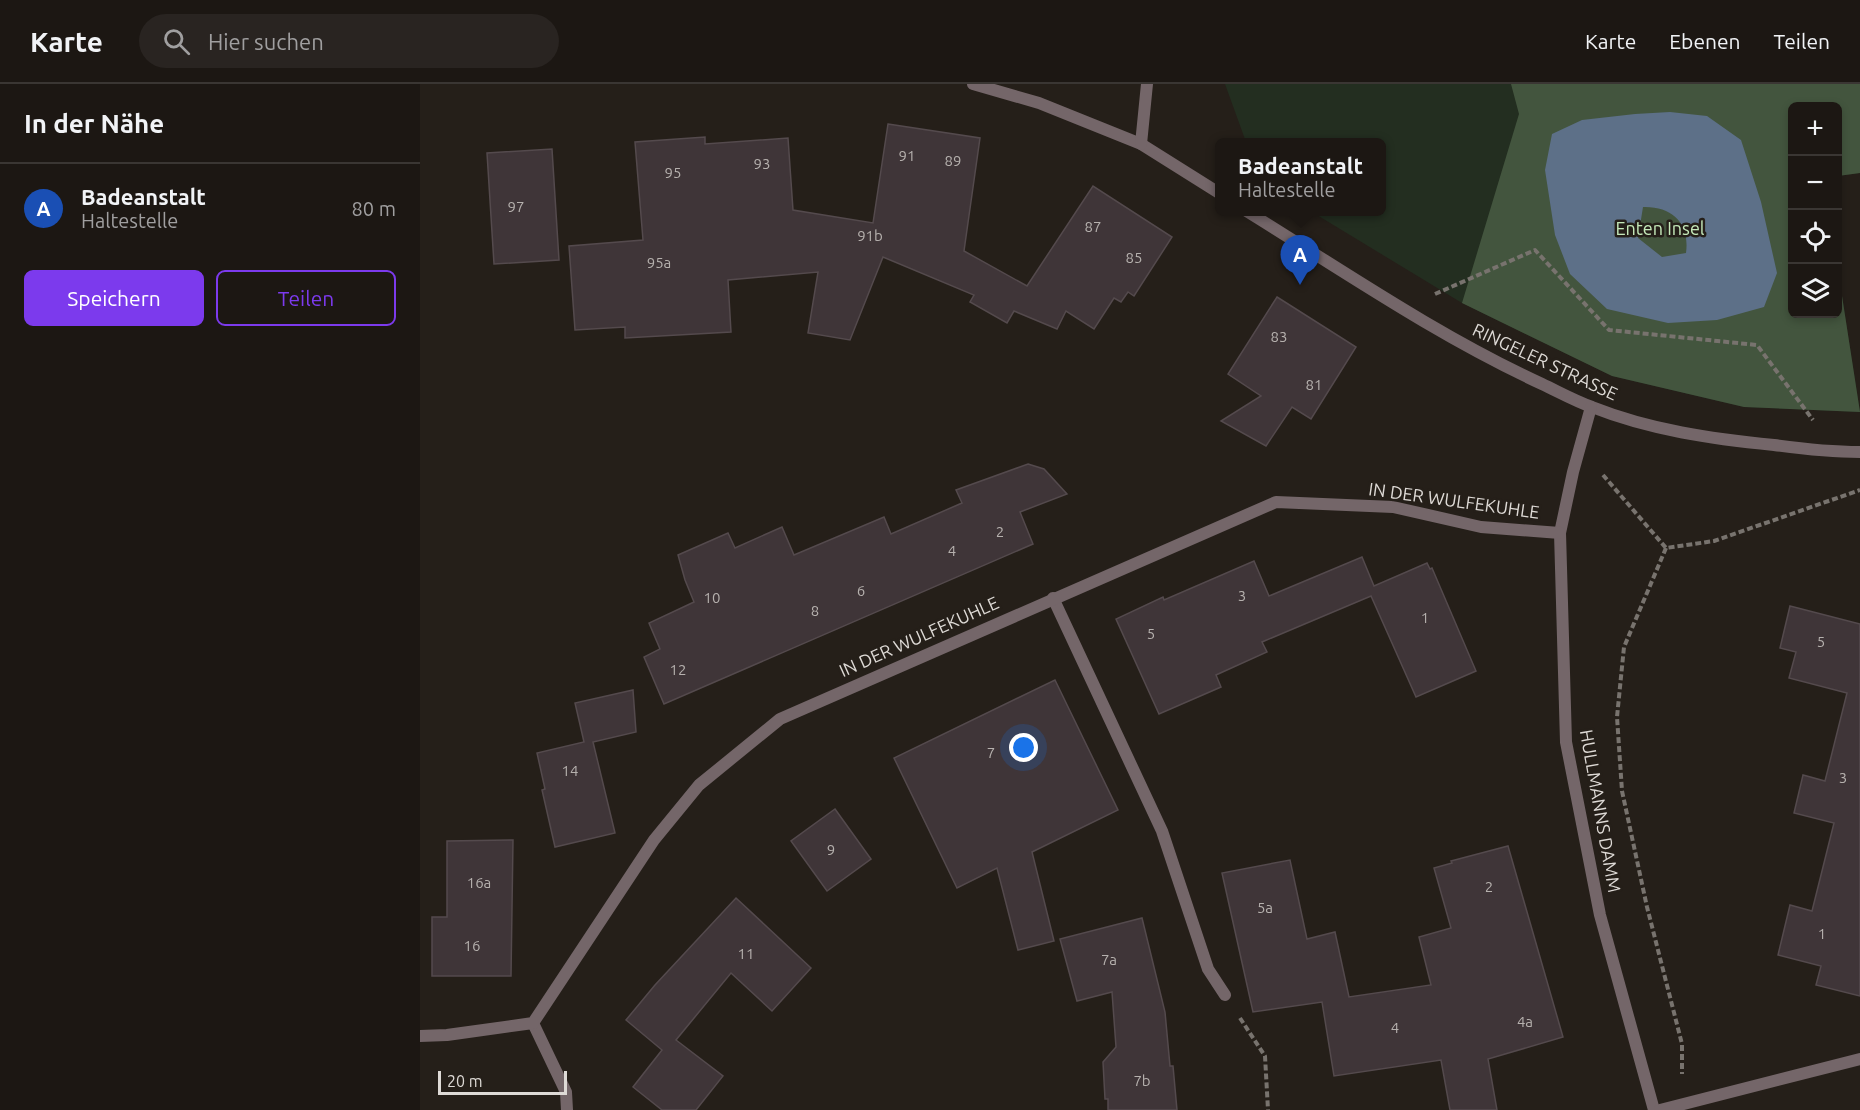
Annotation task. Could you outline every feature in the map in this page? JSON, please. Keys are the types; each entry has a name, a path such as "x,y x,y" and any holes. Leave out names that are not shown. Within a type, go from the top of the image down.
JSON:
{"street":[{"path":"973,84 1039,102 1141,144 1215,190"},
{"path":"1141,144 1147,84"},
{"name":"RINGELER STRASSE","path":"1254,216 1401,309 1512,370 1591,407 1648,425 1716,439 1837,452 1860,452"},
{"name":"HULLMANNS DAMM","path":"1591,407 1560,533 1566,742 1600,915 1654,1110"},
{"name":"IN DER WULFEKUHLE","path":"534,1023 654,840 699,785 780,719 1276,502 1393,507 1481,526 1560,533"},
{"path":"1053,598 1162,831 1208,969 1225,995"},
{"path":"420,1036 447,1035 534,1023 566,1092 567,1110"},
{"path":"1660,1110 1860,1059"}],"path":[{"path":"1401,309 1535,250 1609,330 1757,345 1837,452"},
{"path":"1578,457 1607,478 1666,548"},
{"path":"1666,548 1714,541 1860,490"},
{"path":"1666,548 1624,646 1617,717 1623,791 1647,907 1682,1044 1682,1075"},
{"path":"1225,995 1265,1056 1268,1110"}],"green space":[{"name":"Enten Insel","path":"1225,84 1860,84 1860,173 1842,175 1842,102 1788,102 1788,318 1842,318 1842,296 1860,412 1744,407 1612,376 1462,303 1319,216 1386,216 1386,138 1245,138"},
{"name":"Enten Insel","path":"1511,84 1860,84 1860,173 1842,175 1842,102 1788,102 1788,318 1842,318 1842,296 1860,412 1744,407 1612,376 1462,303 1519,114"}],"water":[{"path":"1670,112 1707,116 1741,140 1761,202 1777,273 1764,307 1717,320 1668,323 1607,309 1570,274 1555,235 1545,170 1552,134 1582,120","holes":["1643,207 1653,207 1677,218 1685,233 1686,253 1662,257 1638,238"]}],"building":[{"path":"888,124 980,138 964,251 1027,286 1093,186 1172,237 1134,296 1128,292 1121,302 1114,298 1094,329 1066,311 1057,329 1014,311 1007,323 970,302 974,295 883,257 850,340 808,333 818,272 728,280 731,332 625,338 625,327 575,330 569,246 643,240 635,142 705,137 705,144 788,138 793,210 873,223"},
{"path":"552,149 559,260 494,264 487,153"},
{"path":"1277,297 1356,347 1311,419 1292,407 1266,446 1221,421 1261,396 1228,374"},
{"path":"1028,464 1044,469 1067,494 1020,512 1033,544 664,704 644,657 660,649 649,623 694,602 678,555 728,533 735,548 782,527 794,555 884,517 891,534 962,503 956,490"},
{"path":"1362,557 1374,586 1427,563 1430,569 1432,568 1476,671 1416,697 1371,596 1262,642 1267,652 1216,675 1221,687 1159,714 1116,619 1163,597 1164,600 1254,561 1269,596"},
{"path":"1790,606 1860,624 1860,996 1816,985 1821,966 1778,955 1790,905 1812,911 1834,823 1794,813 1803,775 1825,781 1847,693 1789,678 1796,652 1780,648"},
{"path":"1055,680 1118,810 1032,852 1054,941 1018,950 997,868 957,888 894,758"},
{"path":"633,690 636,732 593,742 615,833 555,847 542,790 545,789 537,753 584,742 575,703"},
{"path":"835,809 871,859 827,891 791,841"},
{"path":"513,840 511,976 432,976 432,917 447,917 447,841"},
{"path":"1508,846 1563,1037 1488,1059 1497,1110 1450,1110 1441,1060 1334,1076 1322,1002 1253,1012 1222,873 1290,860 1307,939 1335,932 1349,997 1431,985 1419,937 1451,928 1434,868 1452,863 1451,861"},
{"path":"736,898 811,968 772,1011 731,973 676,1040 723,1076 696,1110 662,1110 633,1087 662,1050 626,1020 655,985"},
{"path":"1142,918 1165,1012 1177,1110 1108,1110 1108,1099 1105,1099 1103,1062 1116,1047 1112,992 1077,1001 1060,939"}],"place":[{"name":"Badeanstalt","path":"1300,285"}]}
